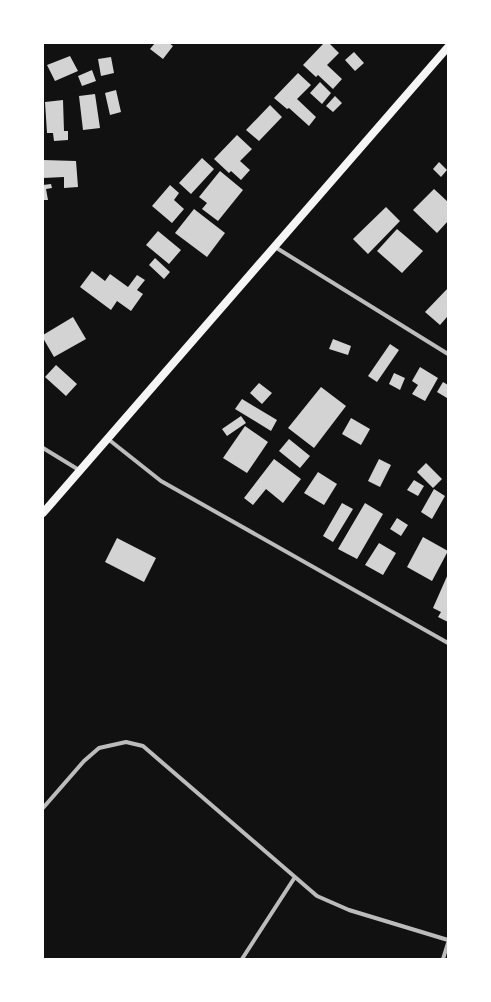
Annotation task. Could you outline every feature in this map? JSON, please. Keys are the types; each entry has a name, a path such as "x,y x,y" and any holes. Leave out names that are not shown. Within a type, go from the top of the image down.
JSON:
{"main road":[{"path":"43,513 448,47"}],"street":[{"path":"275,247 448,354"},
{"path":"108,439 161,481 448,643"},
{"path":"43,448 79,470"},
{"path":"43,808 84,762 99,748 126,742 143,746 317,896 349,910 448,942 443,959"},
{"path":"242,959 295,877"}],"building":[{"path":"155,43 169,43 173,46 163,59 150,49"},
{"path":"324,43 329,43 339,53 327,65 342,79 333,89 318,75 316,77 303,65"},
{"path":"354,52 364,63 355,71 345,60"},
{"path":"70,56 78,71 55,81 47,65"},
{"path":"111,57 114,73 101,76 98,59"},
{"path":"92,70 96,81 82,86 78,76"},
{"path":"298,73 311,85 297,99 316,117 309,126 289,108 287,109 274,98"},
{"path":"320,82 331,93 322,104 310,93"},
{"path":"116,90 121,112 110,115 105,93"},
{"path":"95,94 100,128 83,130 79,96"},
{"path":"335,96 342,103 333,112 326,106"},
{"path":"63,100 64,131 68,131 68,140 54,141 53,133 47,133 45,102"},
{"path":"270,105 282,117 259,141 246,130"},
{"path":"237,135 252,149 240,161 250,170 241,180 231,171 229,173 214,159"},
{"path":"202,158 214,169 191,194 179,183"},
{"path":"43,160 76,161 78,187 64,188 64,177 43,178"},
{"path":"439,162 447,170 441,177 433,169"},
{"path":"220,171 243,190 218,221 202,209 207,203 199,197"},
{"path":"51,184 52,188 46,189 48,200 43,200 43,185"},
{"path":"170,185 179,193 174,200 184,209 172,223 152,206"},
{"path":"434,189 448,202 448,221 437,233 413,210"},
{"path":"386,207 400,221 368,254 353,239"},
{"path":"194,209 225,233 207,257 175,233"},
{"path":"397,229 423,251 402,273 377,251"},
{"path":"158,231 181,250 169,264 146,245"},
{"path":"155,258 170,272 164,279 149,265"},
{"path":"92,271 105,281 110,274 128,287 137,275 145,280 137,290 143,294 131,311 117,301 111,310 80,287"},
{"path":"448,288 448,318 447,317 440,325 425,312"},
{"path":"73,317 86,339 54,357 43,338 43,335"},
{"path":"333,339 351,346 348,355 329,349"},
{"path":"390,344 399,350 377,382 368,376"},
{"path":"56,365 77,384 66,396 45,377"},
{"path":"420,367 438,378 425,401 412,394 418,385 412,381"},
{"path":"394,373 405,378 400,390 389,384"},
{"path":"443,382 448,385 447,398 437,392"},
{"path":"259,383 272,393 262,404 250,393"},
{"path":"321,387 346,406 314,448 288,428"},
{"path":"242,399 277,420 271,431 235,409"},
{"path":"241,416 246,423 227,436 222,429"},
{"path":"351,418 370,429 361,445 342,434"},
{"path":"245,426 268,442 247,473 223,458"},
{"path":"289,439 310,456 300,468 279,451"},
{"path":"274,459 301,479 283,503 266,489 253,505 244,498"},
{"path":"379,459 391,465 380,487 368,481"},
{"path":"426,463 442,479 433,488 417,472"},
{"path":"318,472 337,484 324,505 304,493"},
{"path":"414,480 424,486 418,496 407,490"},
{"path":"434,489 445,496 432,519 421,512"},
{"path":"342,503 353,509 333,542 323,536"},
{"path":"365,503 383,514 357,559 338,549"},
{"path":"397,518 408,525 401,536 390,529"},
{"path":"423,537 448,551 432,581 407,567"},
{"path":"117,538 156,558 144,582 105,562"},
{"path":"379,543 396,553 383,575 365,565"},
{"path":"448,574 448,622 438,617 441,612 433,608"}]}
